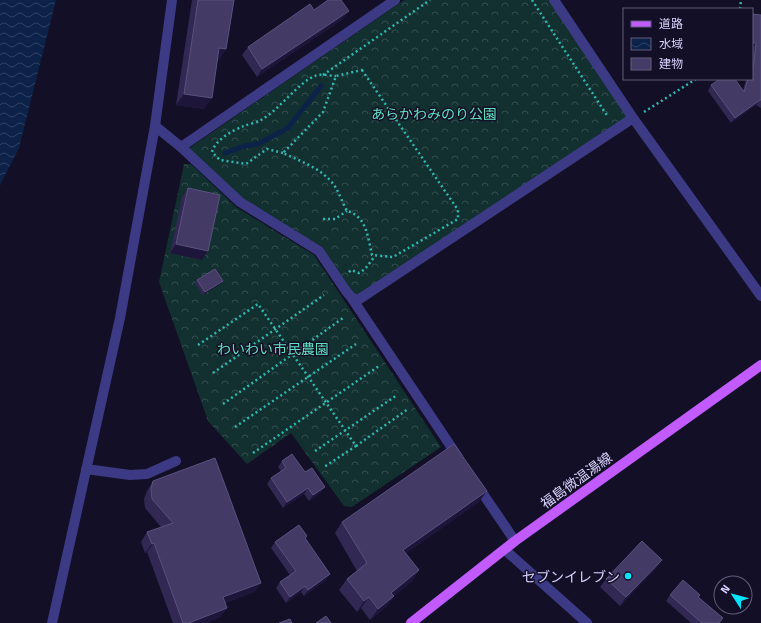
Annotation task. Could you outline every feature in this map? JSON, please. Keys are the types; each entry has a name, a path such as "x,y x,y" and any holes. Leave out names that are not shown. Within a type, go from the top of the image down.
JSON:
{"main road":[{"name":"福島微温湯線","path":"411,623 515,541 761,365"}],"street":[{"path":"52,623 120,318 155,126 172,0"},
{"path":"181,147 396,0"},
{"path":"554,0 634,118 761,296"},
{"path":"351,297 358,300 375,291 634,118"},
{"path":"155,126 181,147 240,202 318,251 351,297 462,462"},
{"path":"86,469 130,475 147,474 176,461"},
{"path":"471,475 515,541"},
{"path":"505,550 587,623"}],"path":[{"path":"323,75 430,0"},
{"path":"532,0 609,117 603,121"},
{"path":"347,211 336,187 325,175 308,164 284,153 267,149 246,164 220,160 212,152 213,147 226,135 242,126 260,121 277,109 308,79 317,75 336,76 362,70 458,210 458,219"},
{"path":"284,153 323,112 336,76"},
{"path":"634,118 694,80"},
{"path":"323,219 335,219 347,211 352,212 364,222 372,255 393,257 464,215"},
{"path":"338,280 351,270 359,273 365,269 376,255"},
{"path":"213,373 324,295"},
{"path":"198,345 258,304 356,446"},
{"path":"223,404 343,318"},
{"path":"235,427 356,344"},
{"path":"253,453 379,366"},
{"path":"315,451 397,395"},
{"path":"324,467 408,409"}],"green space":[{"name":"あらかわみのり公園","path":"404,0 550,0 628,116 359,295 353,293 319,245 245,201 188,149"},
{"name":"わいわい市民農園","path":"184,164 191,164 236,207 314,255 441,447 352,507 344,506 291,433 247,464 208,421 159,282"}],"water":[{"path":"0,0 56,0 19,148 0,185"}],"building":[{"path":"198,0 234,0 226,49 219,48 212,98 184,94"},
{"path":"328,0 341,0 349,11 262,69 248,47 310,4 314,10"},
{"path":"753,14 761,15 761,100 735,118 711,85 718,80 736,80 744,92 748,80 753,80 756,43 753,43"},
{"path":"188,188 220,195 208,251 176,244"},
{"path":"215,269 223,281 205,292 197,280"},
{"path":"454,444 487,491 403,550 419,570 391,593 394,596 378,609 369,597 364,601 347,579 367,563 342,522"},
{"path":"292,454 305,472 312,468 325,487 313,495 308,488 287,502 271,478 286,468 282,461"},
{"path":"215,458 261,583 223,597 227,608 189,623 183,623 154,543 152,544 147,532 173,523 152,499 151,489 153,481"},
{"path":"299,525 307,536 305,538 330,574 308,590 305,586 290,597 280,582 296,571 275,542"},
{"path":"642,541 662,560 626,597 606,579"},
{"path":"683,580 700,595 698,597 713,610 713,615 719,615 723,618 719,623 702,623 670,595"},
{"path":"326,616 331,623 316,623"},
{"path":"290,619 292,623 279,623"}],"waterway":[{"path":"225,153 245,146 258,144 288,128 321,86"}],"place":[{"name":"セブンイレブン","path":"628,576"}]}
